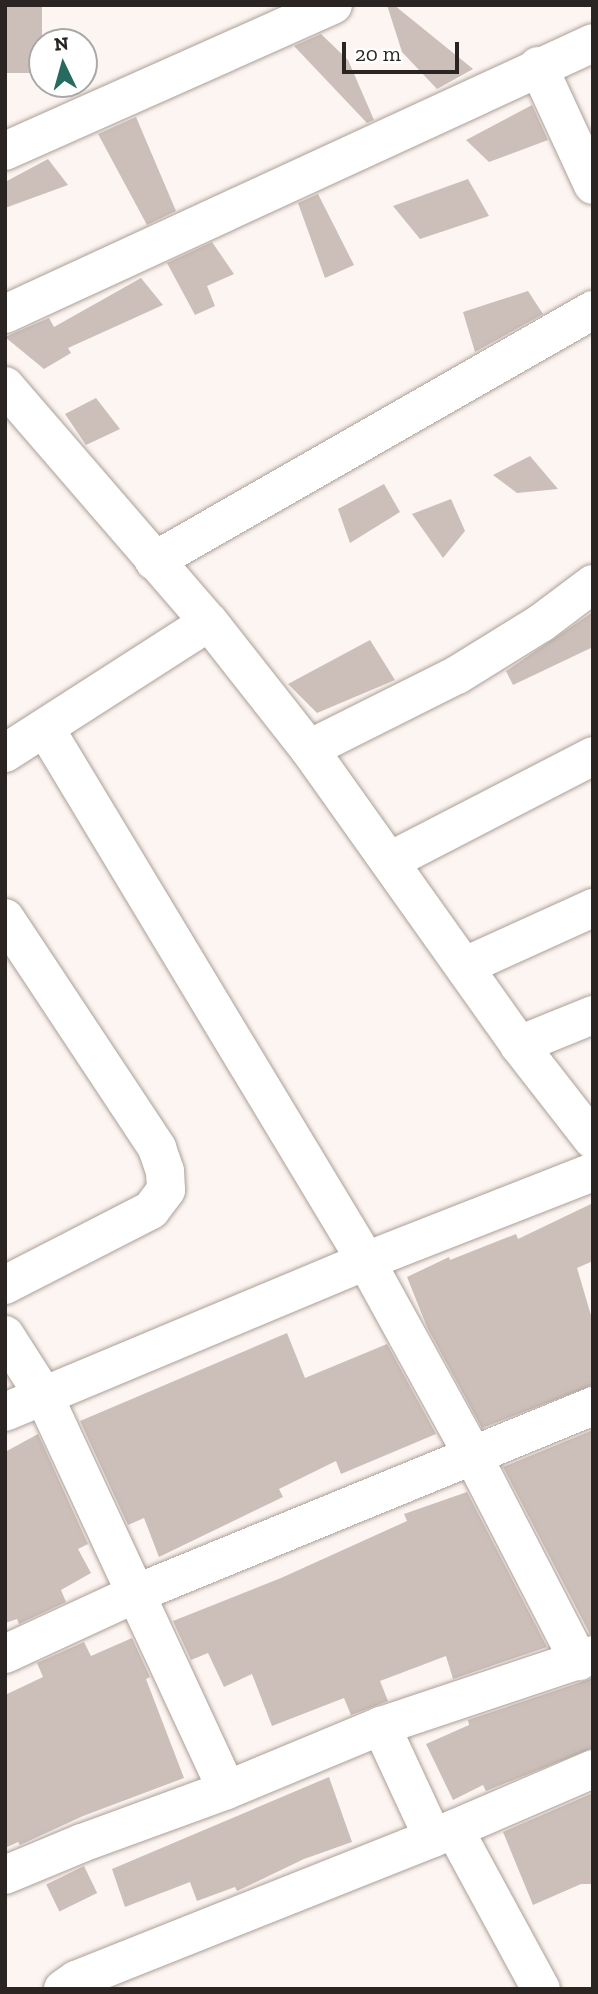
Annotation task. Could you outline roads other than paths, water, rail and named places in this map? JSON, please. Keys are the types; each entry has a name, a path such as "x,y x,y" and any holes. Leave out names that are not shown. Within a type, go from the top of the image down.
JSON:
{"street":[{"path":"5,151 333,5"},
{"path":"5,314 538,66 593,43"},
{"path":"538,66 593,185"},
{"path":"154,561 593,310"},
{"path":"5,386 209,622 309,750 519,1045 593,1140"},
{"path":"309,750 457,675 541,623 593,584"},
{"path":"5,753 209,622"},
{"path":"5,1875 82,1843 227,1790 381,1726 586,1658 366,1261 45,728"},
{"path":"390,861 593,756"},
{"path":"465,967 593,908"},
{"path":"5,918 157,1148 166,1190 151,1210 5,1285"},
{"path":"519,1045 593,1014"},
{"path":"5,1412 366,1261 593,1172"},
{"path":"5,1335 44,1396 227,1790"},
{"path":"5,1654 135,1594 593,1406"},
{"path":"381,1726 443,1833 541,1989"},
{"path":"64,1989 76,1980 443,1833 593,1769"}]}
